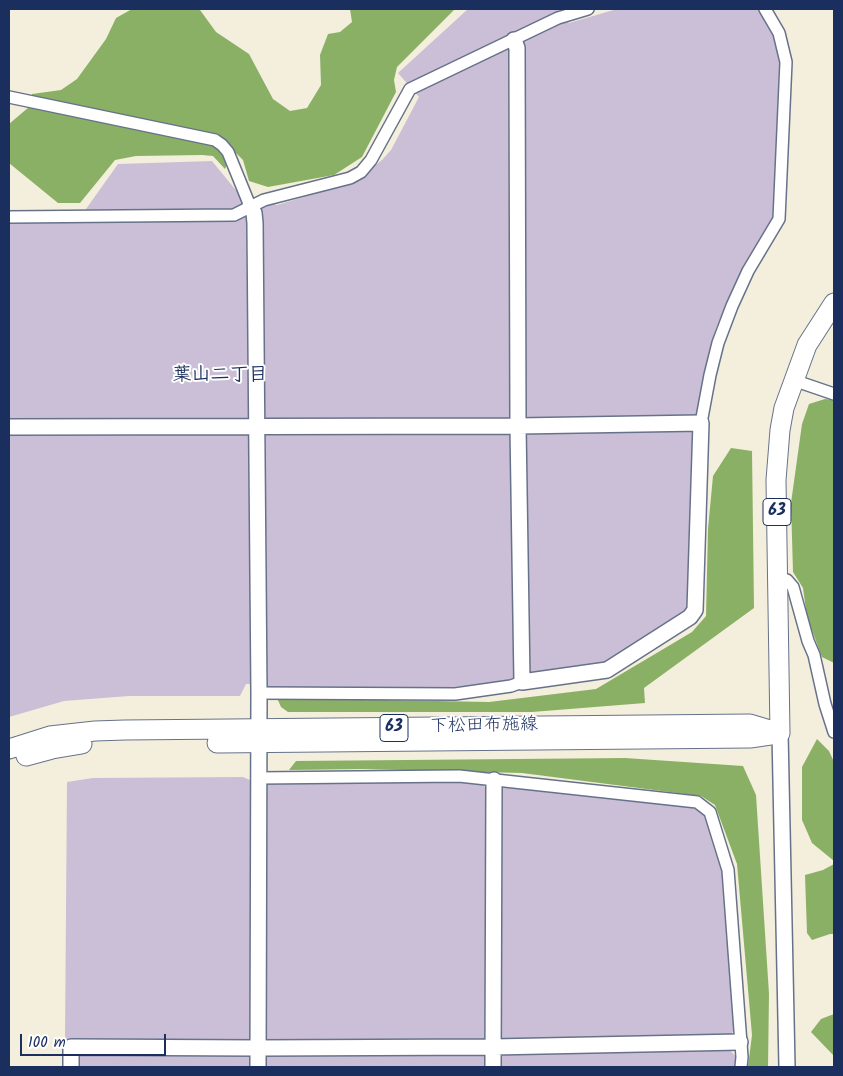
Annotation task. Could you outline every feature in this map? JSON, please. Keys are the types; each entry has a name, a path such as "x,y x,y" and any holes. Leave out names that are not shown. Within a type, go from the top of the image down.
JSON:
{"main road":[{"name":"63","path":"780,733 776,480 780,430 792,380 807,345 834,303"},
{"name":"下松田布施線","path":"9,749 50,736 95,731 259,736 750,738 780,733"},
{"name":"下松田布施線","path":"9,761 52,749 90,743 259,736"}],"street":[{"path":"9,217 234,215 264,200 350,178 361,172 371,160 410,89 558,18 588,9"},
{"path":"259,693 455,694 607,670 690,617 695,610 701,423 710,375 718,343 732,306 748,271 779,220 786,62 779,33 765,9"},
{"path":"514,40 517,48 518,426 522,682"},
{"path":"9,97 214,140 228,152 254,213 259,693 258,1067"},
{"path":"792,380 834,394"},
{"path":"9,427 518,426 701,423"},
{"path":"779,578 786,580 793,587 808,641 814,654 825,704 834,732"},
{"path":"780,733 787,1067"},
{"path":"258,778 459,776 697,802 710,812 728,870 740,1042 740,1067"},
{"path":"493,1067 494,780"},
{"path":"71,1067 71,1047 493,1048 740,1042"}],"shaded area":[{"path":"468,9 557,9 569,23 617,9 759,9 775,34 779,61 774,223 736,282 716,328 700,395 696,439 691,607 601,669 512,683 409,690 271,690 267,685 246,684 240,696 129,696 64,701 9,717 9,221 80,221 86,209 118,164 212,161 239,194 277,205 354,182 382,160 391,150 419,97 398,73"},
{"path":"243,777 250,780 479,781 485,787 501,790 508,784 696,805 709,814 726,873 736,1026 729,1038 729,1049 738,1059 738,1067 75,1067 75,1058 65,1039 67,782 93,778"}],"green space":[{"path":"132,9 200,10 216,32 249,54 273,99 290,111 307,108 321,85 320,55 328,34 340,32 352,22 350,9 455,9 397,67 394,80 396,92 362,157 334,175 268,187 249,181 243,160 233,150 225,169 213,156 136,156 115,160 80,203 58,203 9,163 9,124 29,107 32,94 61,90 77,79 106,39 116,18"},
{"path":"825,399 834,400 834,663 822,657 807,617 803,588 793,572 791,503 802,424 809,404"},
{"path":"731,448 752,451 754,608 644,688 645,703 532,712 288,712 281,707 277,698 489,702 596,689 692,632 706,616 708,529 713,476"},
{"path":"817,739 829,751 834,762 834,861 812,843 802,820 802,767"},
{"path":"625,758 743,766 756,795 769,994 768,1067 748,1067 752,1035 737,864 715,805 701,796 522,773 364,769 289,770 296,761"},
{"path":"834,864 834,934 812,940 807,933 805,875 823,870"},
{"path":"834,1014 834,1056 811,1032 821,1019"}],"district":[{"name":"葉山二丁目","path":"220,377"}]}
